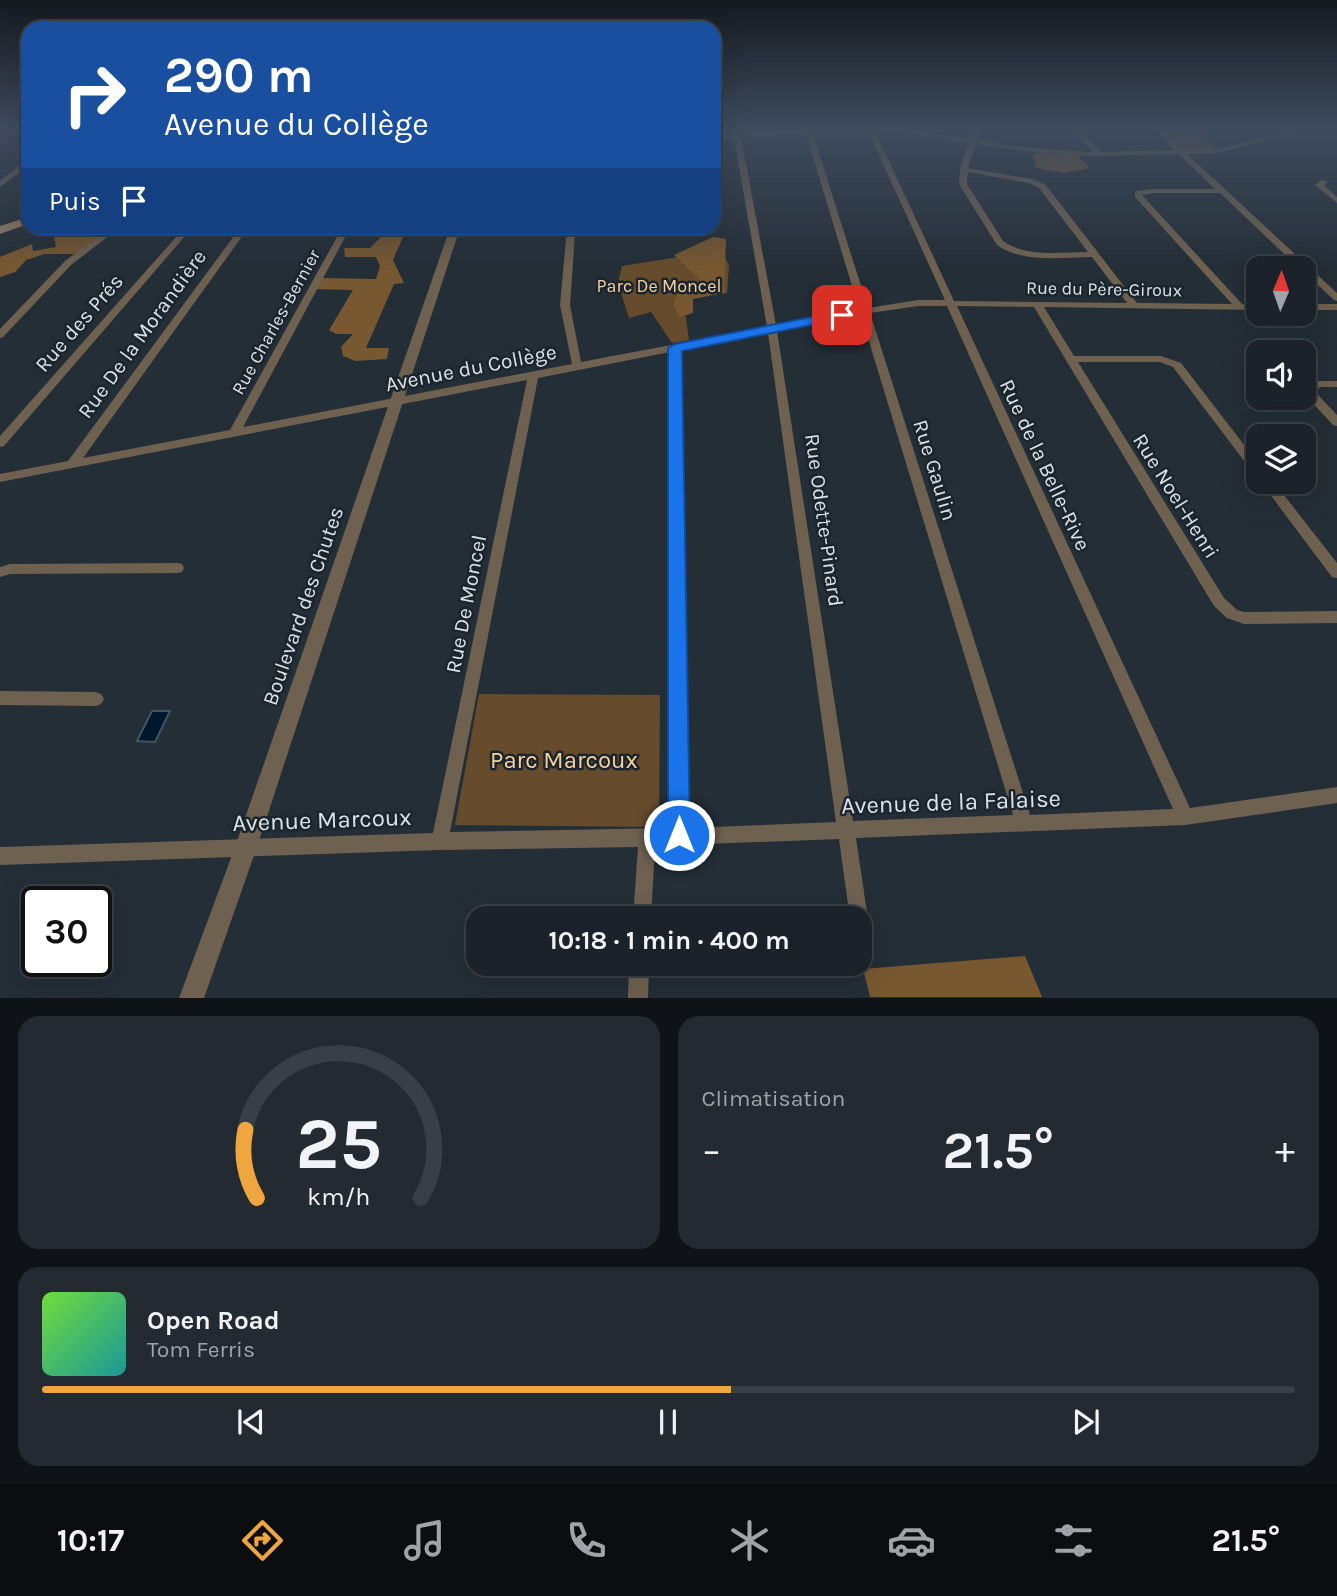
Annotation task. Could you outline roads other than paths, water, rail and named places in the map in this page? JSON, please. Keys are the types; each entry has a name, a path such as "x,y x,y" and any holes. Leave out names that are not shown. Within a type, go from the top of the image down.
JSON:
{"main road":[{"path":"0,230 21,222"}],"street":[{"name":"Rue Odette-Pinard","path":"745,176 772,328 857,906"},
{"name":"Rue Gaulin","path":"823,176 1024,823"},
{"name":"Rue de la Belle-Rive","path":"892,176 1185,817"},
{"path":"963,176 962,184 1005,248 1026,254 1095,254"},
{"path":"999,176 1038,183 1134,305"},
{"path":"1206,176 1337,298"},
{"path":"1337,181 1319,185 1320,189 1337,201"},
{"path":"1324,182 1337,192"},
{"path":"1222,191 1138,193 1239,306"},
{"path":"0,335 68,263 106,235"},
{"name":"Rue des Prés","path":"0,443 182,235"},
{"name":"Rue De la Morandière","path":"72,464 239,235"},
{"name":"Rue Charles-Bernier","path":"233,433 341,235"},
{"name":"Boulevard des Chutes","path":"191,998 246,847 453,235"},
{"path":"571,235 565,305 576,366"},
{"name":"Avenue du Collège","path":"0,478 865,310 918,303 950,303"},
{"name":"Rue du Père-Giroux","path":"950,303 1246,306"},
{"name":"Rue Noel-Henri","path":"1037,304 1219,603 1232,614 1244,618 1337,617"},
{"path":"1316,307 1337,307"},
{"path":"0,317 17,316"},
{"path":"675,348 679,835"},
{"path":"1070,359 1161,359 1177,365 1246,455"},
{"name":"Rue De Moncel","path":"440,841 533,376"},
{"path":"1337,384 1317,384 1311,389 1313,396 1337,422"},
{"path":"1276,494 1337,573"},
{"path":"0,572 10,569 177,568"},
{"path":"0,698 96,699"},
{"name":"Avenue de la Falaise","path":"647,838 1185,817 1337,795"},
{"path":"643,906 647,838"},
{"name":"Avenue Marcoux","path":"0,856 440,841 647,838"},
{"path":"638,998 639,976"}],"water":[{"path":"152,711 170,711 155,742 137,741"}],"park label":[{"name":"Parc De Moncel","path":"659,286"},
{"name":"Parc Marcoux","path":"564,760"}]}
